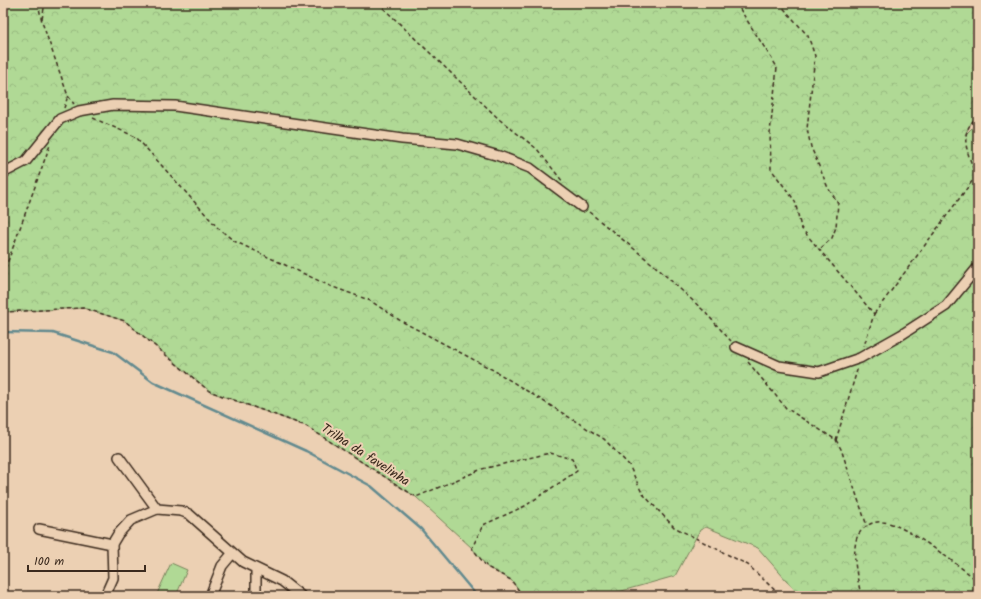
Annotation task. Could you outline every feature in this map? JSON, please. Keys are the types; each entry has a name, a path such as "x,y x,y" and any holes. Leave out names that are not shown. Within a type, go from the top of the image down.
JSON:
{"street":[{"path":"3,173 26,161 60,119 79,111 113,105 175,106 402,139 457,144 499,156 530,168 582,206"},
{"path":"736,347 779,366 819,372 860,358 901,335 946,306 978,267"},
{"path":"119,457 158,509"},
{"path":"106,596 113,578 112,544 122,529 131,520 158,509 181,511 189,514 208,529 232,554 256,570 282,581 302,596"},
{"path":"39,529 112,544"},
{"path":"210,596 222,566 232,554"},
{"path":"256,570 256,596"}],"path":[{"path":"38,3 42,22 68,96 79,111"},
{"path":"42,22 45,3"},
{"path":"378,3 500,120 537,148 564,183"},
{"path":"736,3 777,67 770,133 772,169 795,202 801,228 874,314"},
{"path":"779,3 808,36 815,56 807,129 811,147 822,174 828,188 838,203 836,227 832,238 819,249"},
{"path":"969,3 978,13"},
{"path":"60,119 68,96"},
{"path":"836,440 874,314 977,176 966,148 964,136 972,121 978,117"},
{"path":"92,118 136,137 218,228 234,240 330,286 369,300 401,321 495,371 604,439 629,465 642,493 674,527 748,565 781,596"},
{"path":"3,275 52,141"},
{"name":"Trilha da favelinha","path":"3,312 83,308 125,321 208,392 306,426 416,497 482,470 550,453 572,459 578,471 525,506 483,525 472,548 487,567 511,580 523,596"},
{"path":"861,596 855,560 856,541 859,533 866,526 877,522 884,522 902,528 955,562 978,581"},
{"path":"703,596 711,593 715,596"}],"green space":[{"path":"3,3 978,3 978,117 972,121 965,135 978,122 978,596 800,596 758,548 706,527 700,530 675,576 604,596 523,596 511,580 487,567 472,548 416,497 306,426 211,392 125,321 83,308 3,312"},
{"path":"171,563 187,570 176,596 156,596"}],"waterway":[{"path":"3,332 53,333 113,352 153,382 306,451 371,486 421,529 477,596"}]}
